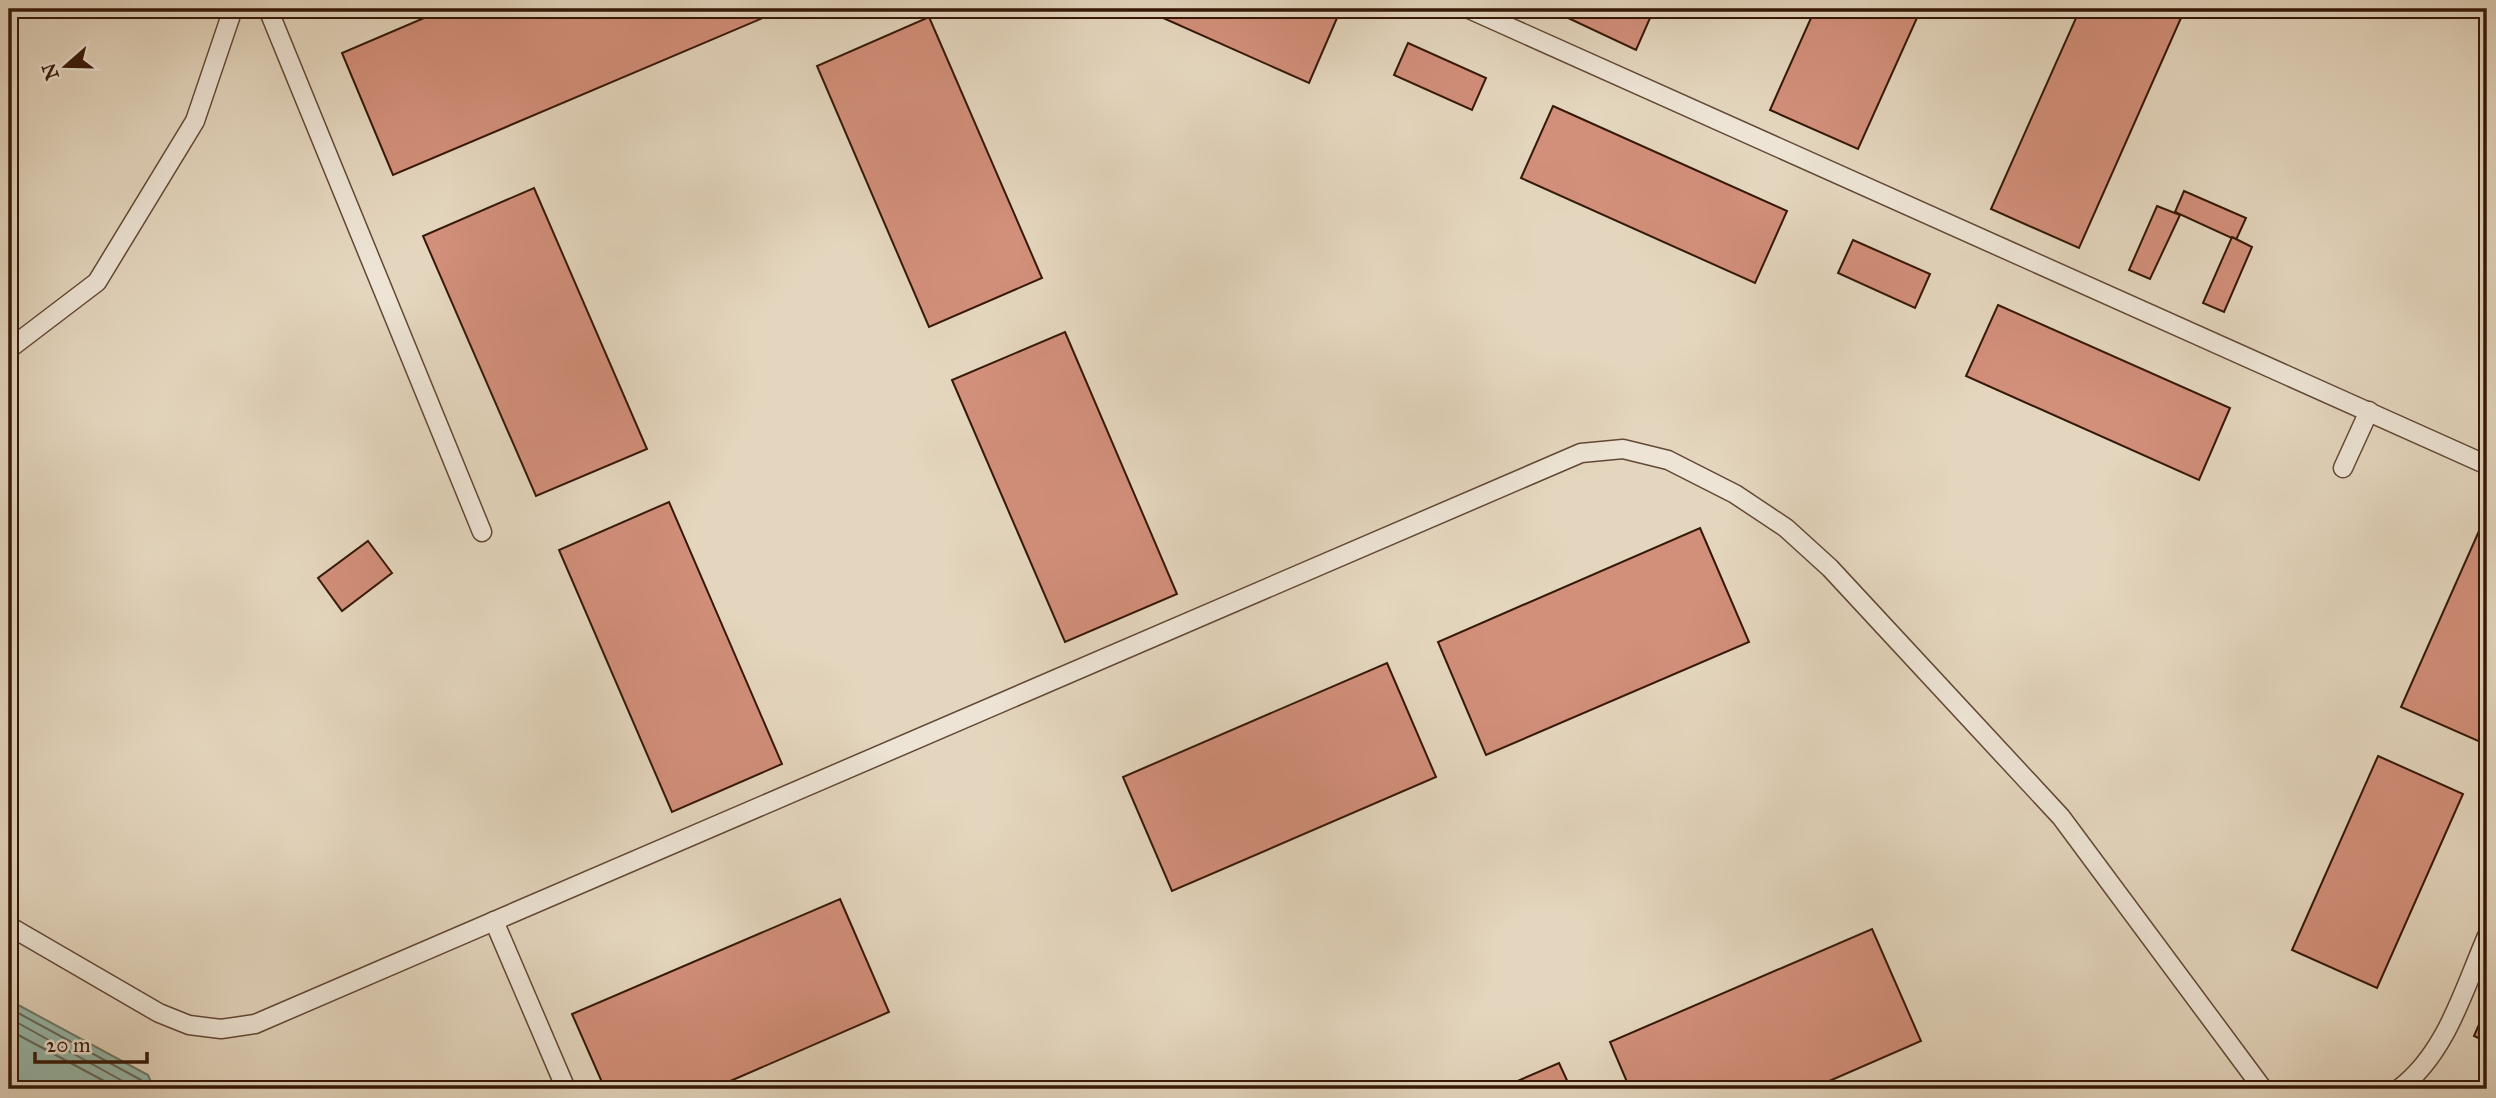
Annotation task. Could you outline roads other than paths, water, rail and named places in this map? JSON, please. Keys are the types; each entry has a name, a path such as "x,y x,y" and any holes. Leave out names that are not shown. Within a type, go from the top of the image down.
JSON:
{"lane":[{"path":"9,349 97,282 195,121 233,9"},
{"path":"268,9 482,532"},
{"path":"1469,9 2487,465"},
{"path":"2343,468 2369,411"},
{"path":"9,926 159,1013 189,1025 221,1029 255,1024 1581,453 1623,449 1668,460 1735,494 1786,528 1830,568 2061,817 2263,1089"},
{"path":"494,921 566,1089"},
{"path":"2399,1089 2415,1077 2432,1057 2487,936"}],"water":[{"path":"9,1000 148,1075 154,1089 9,1087"}]}
